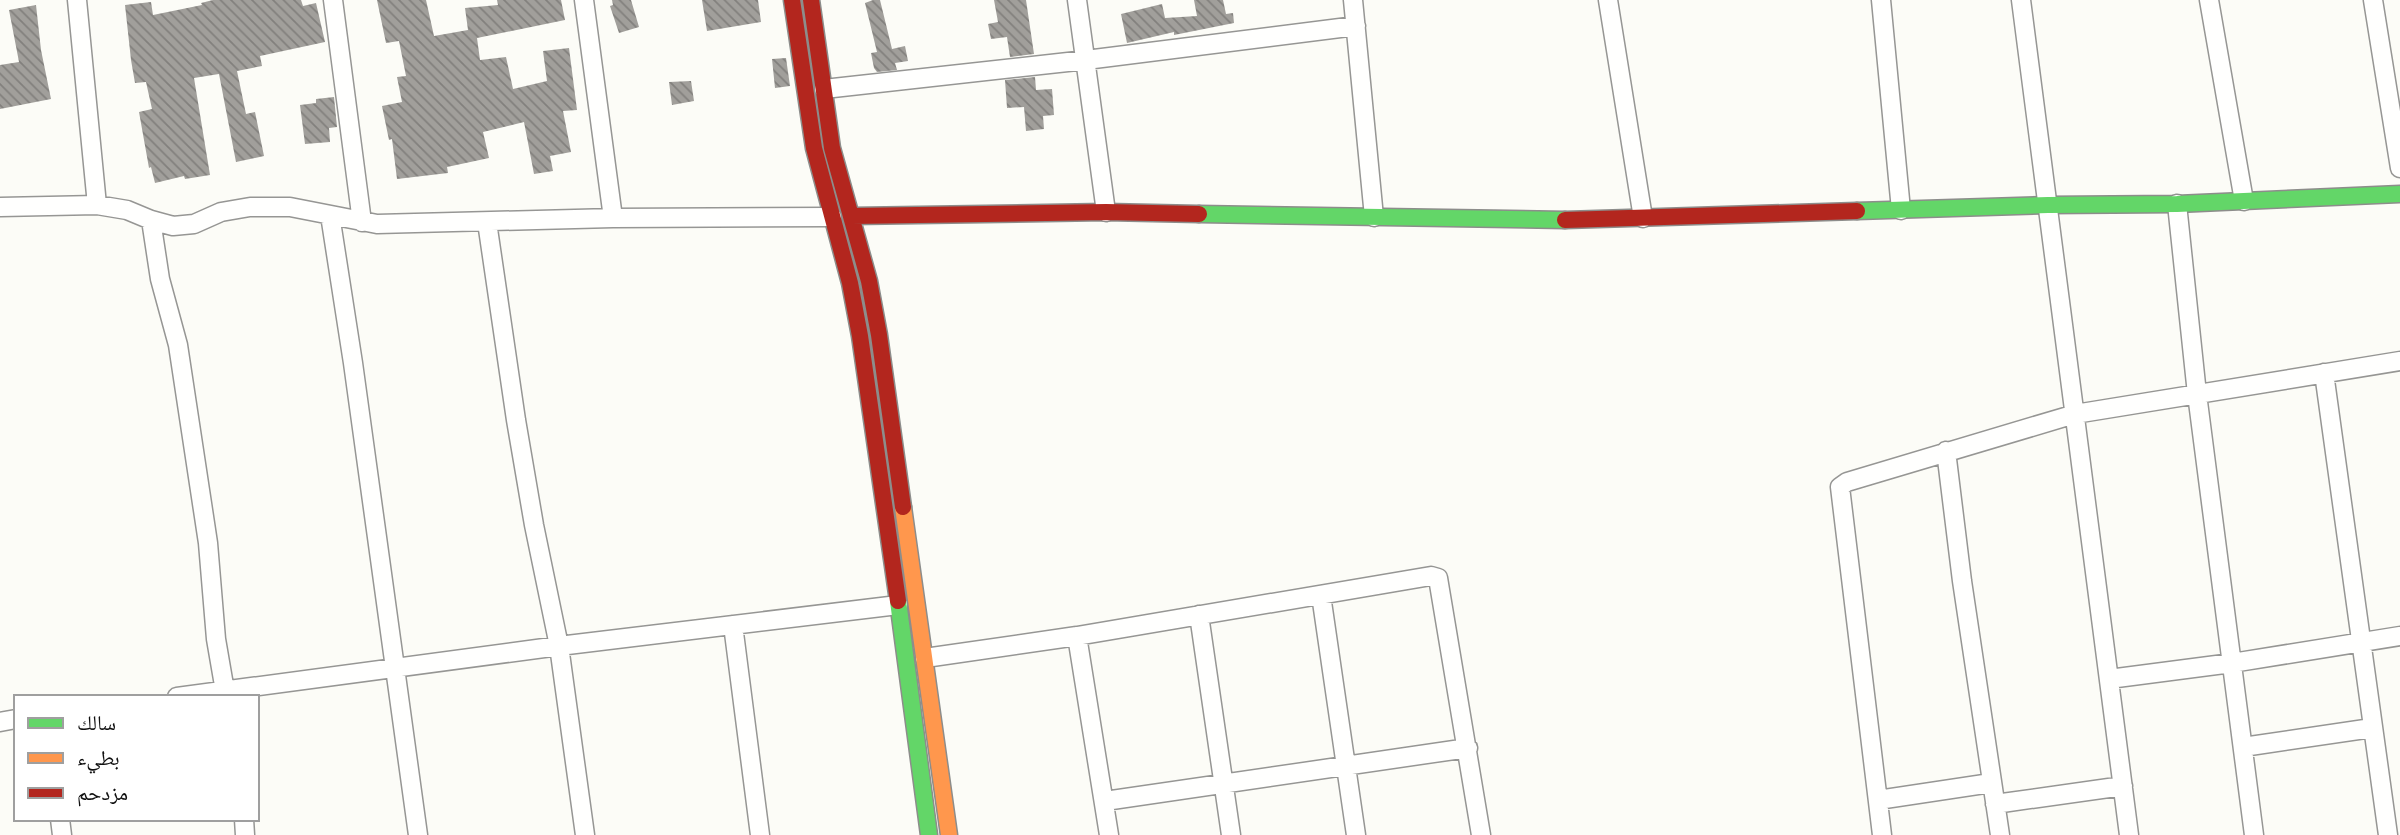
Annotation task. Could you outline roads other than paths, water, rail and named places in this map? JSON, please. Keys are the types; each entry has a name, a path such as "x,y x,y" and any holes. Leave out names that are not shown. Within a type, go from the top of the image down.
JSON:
{"street":[{"path":"77,0 97,205"},
{"path":"333,0 362,222"},
{"path":"583,0 612,218"},
{"path":"792,0 814,148 850,283 860,336 929,835"},
{"path":"811,0 839,179 869,281 879,335 949,835"},
{"path":"1077,0 1106,212"},
{"path":"1353,0 1374,217"},
{"path":"1608,0 1643,218"},
{"path":"1881,0 1901,210"},
{"path":"2021,0 2129,835"},
{"path":"2209,0 2244,201"},
{"path":"2373,0 2400,167"},
{"path":"824,89 1356,26"},
{"path":"852,216 1106,212 1540,221 2048,205 2177,204 2400,194"},
{"path":"2177,204 2197,394 2253,835"},
{"path":"0,207 97,205 127,210 173,226 194,224 221,212 250,207 290,207 362,222 832,217"},
{"path":"330,215 354,363 418,835"},
{"path":"151,220 160,279 180,359 208,543 216,639 226,694 395,667 898,605"},
{"path":"487,222 516,420 559,646 585,835"},
{"path":"1882,835 1840,486 1946,451 2075,414 2400,361"},
{"path":"2323,373 2389,835"},
{"path":"1946,451 2000,835"},
{"path":"925,658 1077,636 1431,576 1438,578 1481,835"},
{"path":"1321,595 1356,835"},
{"path":"1199,615 1231,835"},
{"path":"733,625 760,835"},
{"path":"1077,636 1109,835"},
{"path":"2109,679 2232,663 2400,636"},
{"path":"2243,747 2372,728"},
{"path":"1105,801 1468,748"},
{"path":"1878,800 1991,783"},
{"path":"1995,804 2123,786"}]}
